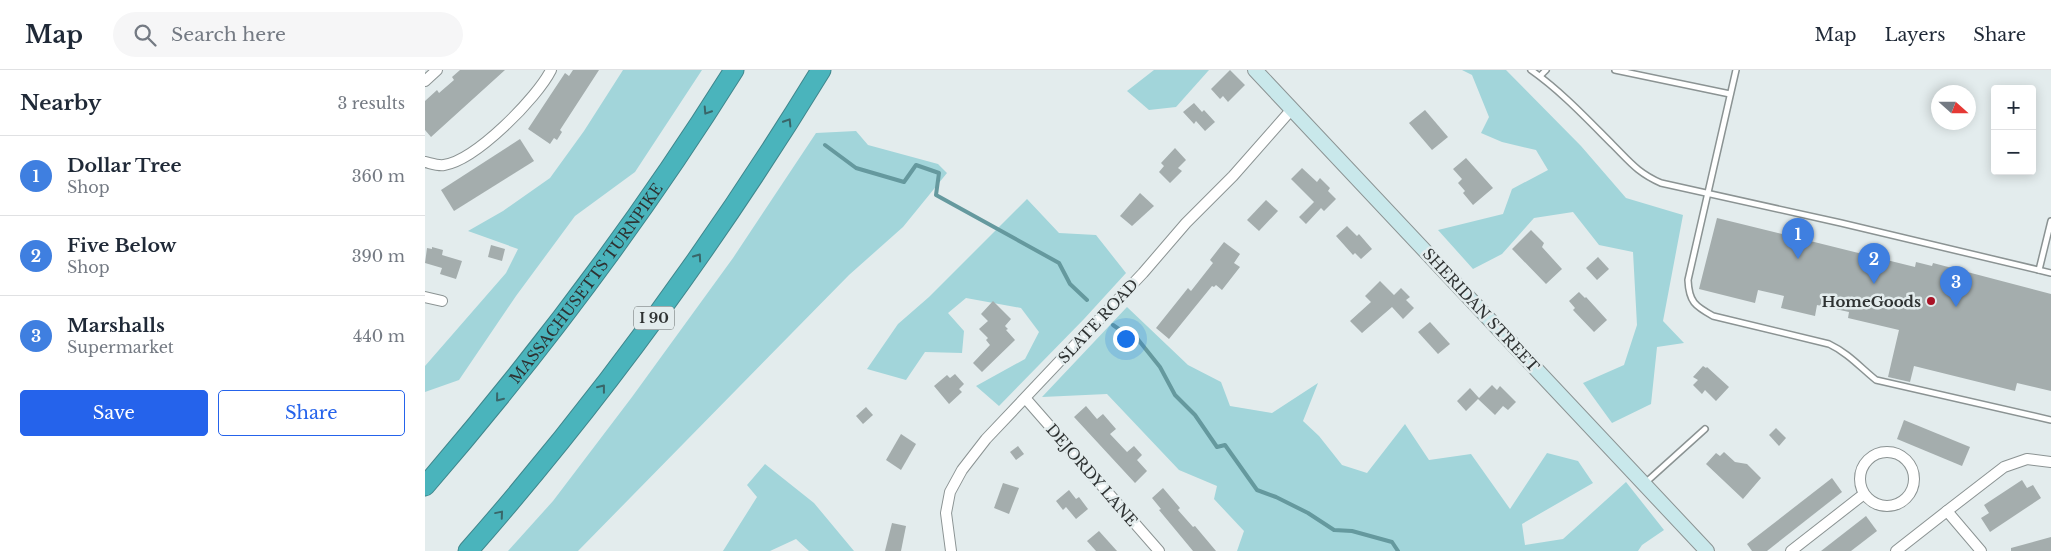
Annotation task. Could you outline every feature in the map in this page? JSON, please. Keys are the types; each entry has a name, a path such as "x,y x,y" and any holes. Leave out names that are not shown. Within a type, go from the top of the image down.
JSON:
{"highway":[{"name":"MASSACHUSETTS TURNPIKE","path":"425,486 523,368 583,289 654,191 734,70"},
{"name":"I 90","path":"468,551 556,448 621,364 733,207 821,70"}],"street":[{"path":"425,81 437,70"},
{"path":"425,162 443,165 459,159 488,140 516,117 551,70"},
{"name":"SHERIDAN STREET","path":"1255,70 1707,551"},
{"name":"SLATE ROAD","path":"951,551 946,513 951,492 962,470 986,439 1143,273 1186,223 1233,176 1292,109"},
{"path":"425,297 442,302"},
{"name":"DEJORDY LANE","path":"1026,398 1159,551"},
{"path":"1894,453 1902,456 1909,463 1914,480 1912,488 1902,501 1885,506 1877,504 1864,494 1860,485 1862,467 1875,454 1894,453"},
{"path":"1896,551 2004,467 2027,459 2051,462"},
{"path":"1791,551 1864,494"},
{"path":"1947,511 1981,551"}],"lane":[{"path":"1531,70 1540,76 1644,175 1661,183 2051,274"},
{"path":"1540,76 1546,70"},
{"path":"1615,70 1730,94"},
{"path":"1736,70 1688,280 1688,294 1697,308 1713,316 1829,344 1844,352 1876,380 2051,420"},
{"path":"2039,270 2051,221"},
{"path":"1643,484 1705,429"}],"shaded area":[{"path":"623,70 702,70 635,172 575,216 516,296 459,380 425,392 425,366 506,273 518,249 468,231 503,211 550,178 584,131"},
{"path":"1154,70 1209,70 1176,107 1149,110 1127,91"},
{"path":"1462,70 1506,70 1581,146 1626,198 1683,215 1663,321 1684,343 1657,347 1651,404 1612,423 1583,383 1624,365 1637,325 1633,252 1599,245 1573,212 1534,218 1502,254 1473,269 1438,230 1503,214 1512,189 1548,170 1536,150 1502,142 1481,133 1489,117 1472,75"},
{"path":"856,131 868,145 938,164 947,173 903,227 849,275 578,551 508,551 553,501 632,397 733,258 816,133"},
{"path":"1027,199 1059,233 1096,235 1126,273 1084,319 999,406 976,386 1025,359 1039,332 1021,308 966,298 948,313 964,331 962,353 925,352 906,380 867,369 898,324 929,297"},
{"path":"1127,307 1188,365 1221,382 1230,406 1272,413 1318,383 1303,421 1319,436 1342,465 1367,473 1405,424 1429,460 1471,454 1510,509 1547,453 1578,461 1593,483 1522,524 1525,545 1563,539 1626,482 1664,530 1642,545 1638,551 1237,551 1244,531 1214,499 1217,486 1179,470 1107,394 1042,397"},
{"path":"765,464 814,503 854,551 809,551 796,539 770,551 723,551 757,497 747,485"}],"building":[{"path":"460,70 505,70 431,137 425,130 425,101 437,90 439,93 454,80 452,77"},
{"path":"573,70 599,70 560,130 562,132 557,140 554,138 550,144 528,129 565,73 569,76"},
{"path":"1230,70 1245,85 1228,102 1223,96 1220,99 1211,89"},
{"path":"1194,103 1202,112 1204,110 1215,122 1205,131 1196,121 1194,124 1183,112"},
{"path":"1425,110 1448,137 1432,150 1409,123"},
{"path":"520,139 534,161 454,211 441,190"},
{"path":"1175,148 1186,160 1178,168 1182,171 1170,183 1159,172 1164,166 1161,163"},
{"path":"1466,158 1493,188 1473,205 1463,193 1465,191 1458,183 1462,179 1453,169"},
{"path":"1302,168 1317,182 1320,178 1330,188 1328,191 1336,199 1324,211 1321,208 1306,224 1299,217 1314,202 1291,179"},
{"path":"1140,193 1154,206 1132,226 1120,216"},
{"path":"1266,200 1278,211 1259,231 1247,220"},
{"path":"1717,218 1915,267 1916,262 1932,266 1933,263 2051,294 2051,391 2017,383 2015,391 1914,366 1910,382 1888,377 1899,330 1848,318 1849,312 1817,305 1815,316 1781,308 1784,296 1758,290 1755,303 1699,289"},
{"path":"1347,226 1357,236 1359,234 1372,249 1361,259 1355,253 1353,255 1336,236"},
{"path":"1531,230 1544,243 1542,247 1562,269 1546,284 1512,249"},
{"path":"1224,242 1240,254 1234,263 1240,267 1222,290 1216,285 1212,286 1169,339 1156,328 1188,288 1191,291 1213,263 1210,260"},
{"path":"491,245 505,249 502,261 488,257"},
{"path":"432,247 443,250 442,255 462,261 456,279 440,274 442,268 425,263 427,248 432,249"},
{"path":"1598,257 1609,269 1597,280 1586,268"},
{"path":"1380,281 1394,295 1401,288 1410,297 1406,300 1414,308 1403,319 1392,307 1362,333 1350,321 1371,302 1365,296"},
{"path":"1579,292 1607,320 1594,332 1573,310 1575,308 1569,301"},
{"path":"993,301 1011,319 1005,326 1008,329 1006,330 1015,340 982,372 973,363 990,345 986,340 988,338 979,329 988,321 981,314"},
{"path":"1430,322 1450,344 1438,354 1418,332"},
{"path":"1703,366 1707,367 1729,387 1716,401 1705,390 1702,394 1693,385 1698,380 1693,377"},
{"path":"955,374 964,384 959,389 962,392 949,404 934,386 947,375 950,378"},
{"path":"1492,385 1497,390 1500,386 1516,402 1508,410 1503,406 1495,415 1478,399 1466,411 1457,401 1470,388 1479,398"},
{"path":"1086,406 1097,419 1103,414 1116,429 1110,434 1127,452 1134,446 1142,455 1137,460 1147,471 1135,483 1074,417"},
{"path":"866,407 873,415 863,424 856,416"},
{"path":"1904,420 1970,447 1962,466 1897,439"},
{"path":"1776,428 1786,438 1779,446 1769,435"},
{"path":"901,434 916,444 901,470 886,460"},
{"path":"1018,446 1024,454 1016,460 1010,452"},
{"path":"1724,452 1735,462 1747,464 1761,478 1743,499 1706,464 1716,453 1720,456"},
{"path":"1832,478 1842,492 1767,551 1752,551 1747,544"},
{"path":"2022,480 2027,488 2033,485 2041,498 1990,532 1981,518 1989,513 1984,505"},
{"path":"1003,483 1019,488 1009,514 994,508"},
{"path":"1163,488 1180,508 1178,510 1193,527 1195,526 1216,551 1193,551 1159,510 1161,509 1152,498"},
{"path":"1069,490 1076,499 1079,497 1088,509 1076,519 1066,507 1063,510 1056,501"},
{"path":"1866,516 1877,531 1851,551 1821,551"},
{"path":"892,523 906,526 901,551 885,551"},
{"path":"1099,531 1117,551 1096,551 1087,541"},
{"path":"2051,537 2051,551 2011,551 2011,548"}],"waterway":[{"path":"825,145 856,168 904,182 916,165 939,173 936,195 1059,263 1070,284 1087,300"},
{"path":"1113,325 1123,332 1132,332 1160,367 1175,395 1195,415 1217,447 1225,445 1257,490 1308,513 1334,530 1352,531 1392,542 1398,551"}],"place":[{"name":"Dollar Tree","path":"1798,259"},
{"name":"Five Below","path":"1874,284"},
{"name":"HomeGoods","path":"1931,301"},
{"name":"Marshalls","path":"1956,307"}]}
